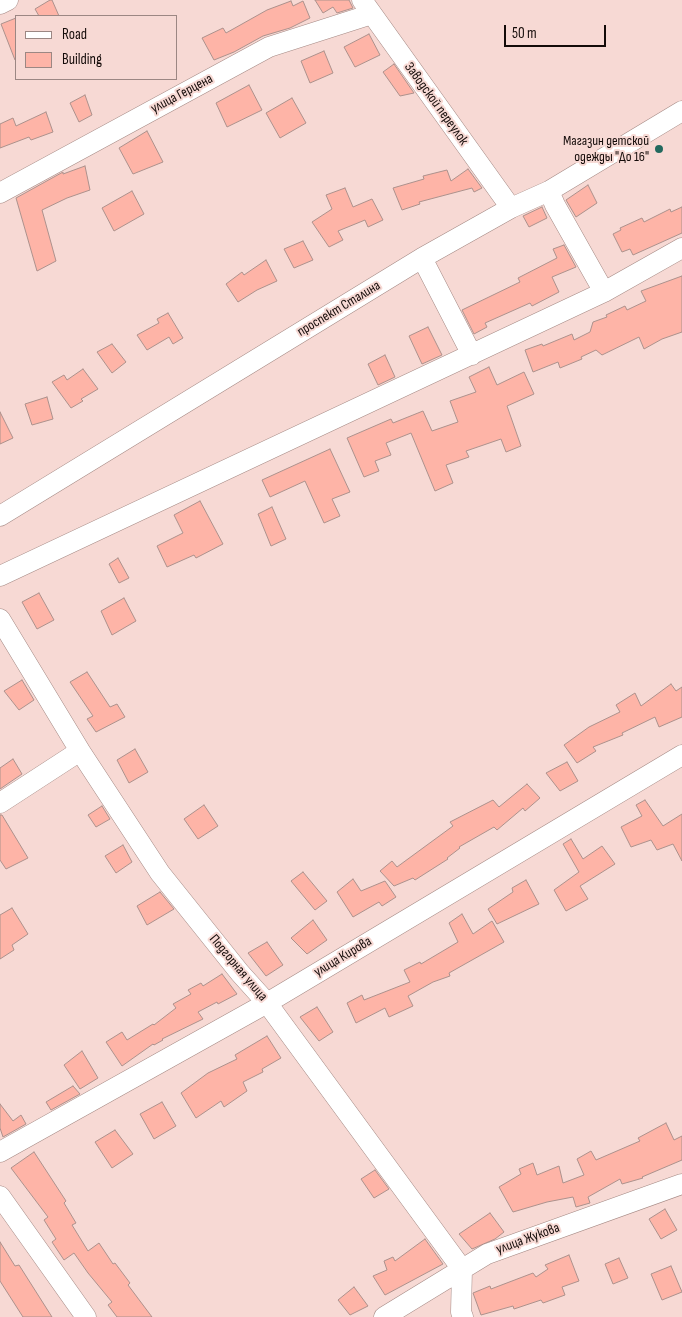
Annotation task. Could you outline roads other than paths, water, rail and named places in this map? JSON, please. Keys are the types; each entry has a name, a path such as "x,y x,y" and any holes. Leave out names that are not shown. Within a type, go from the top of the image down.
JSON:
{"street":[{"path":"0,4 8,0"},
{"name":"улица Герцена","path":"0,193 268,47 367,7"},
{"name":"Заводской переулок","path":"367,7 511,208"},
{"name":"проспект Сталина","path":"0,516 422,258 511,208 549,191 682,111"},
{"path":"549,191 604,292"},
{"path":"0,576 604,292 682,248"},
{"path":"422,258 472,355"},
{"name":"Подгорная улица","path":"0,619 80,752 160,873 240,973 267,1003 462,1269"},
{"path":"0,803 80,752"},
{"name":"улица Кирова","path":"0,1152 267,1003 682,754"},
{"name":"улица Жукова","path":"384,1317 487,1254 682,1184"},
{"path":"0,1196 86,1317"},
{"path":"462,1269 461,1312 463,1317"}],"place":[{"name":"Магазин детской одежды \"До 16\"","path":"659,149"}]}
